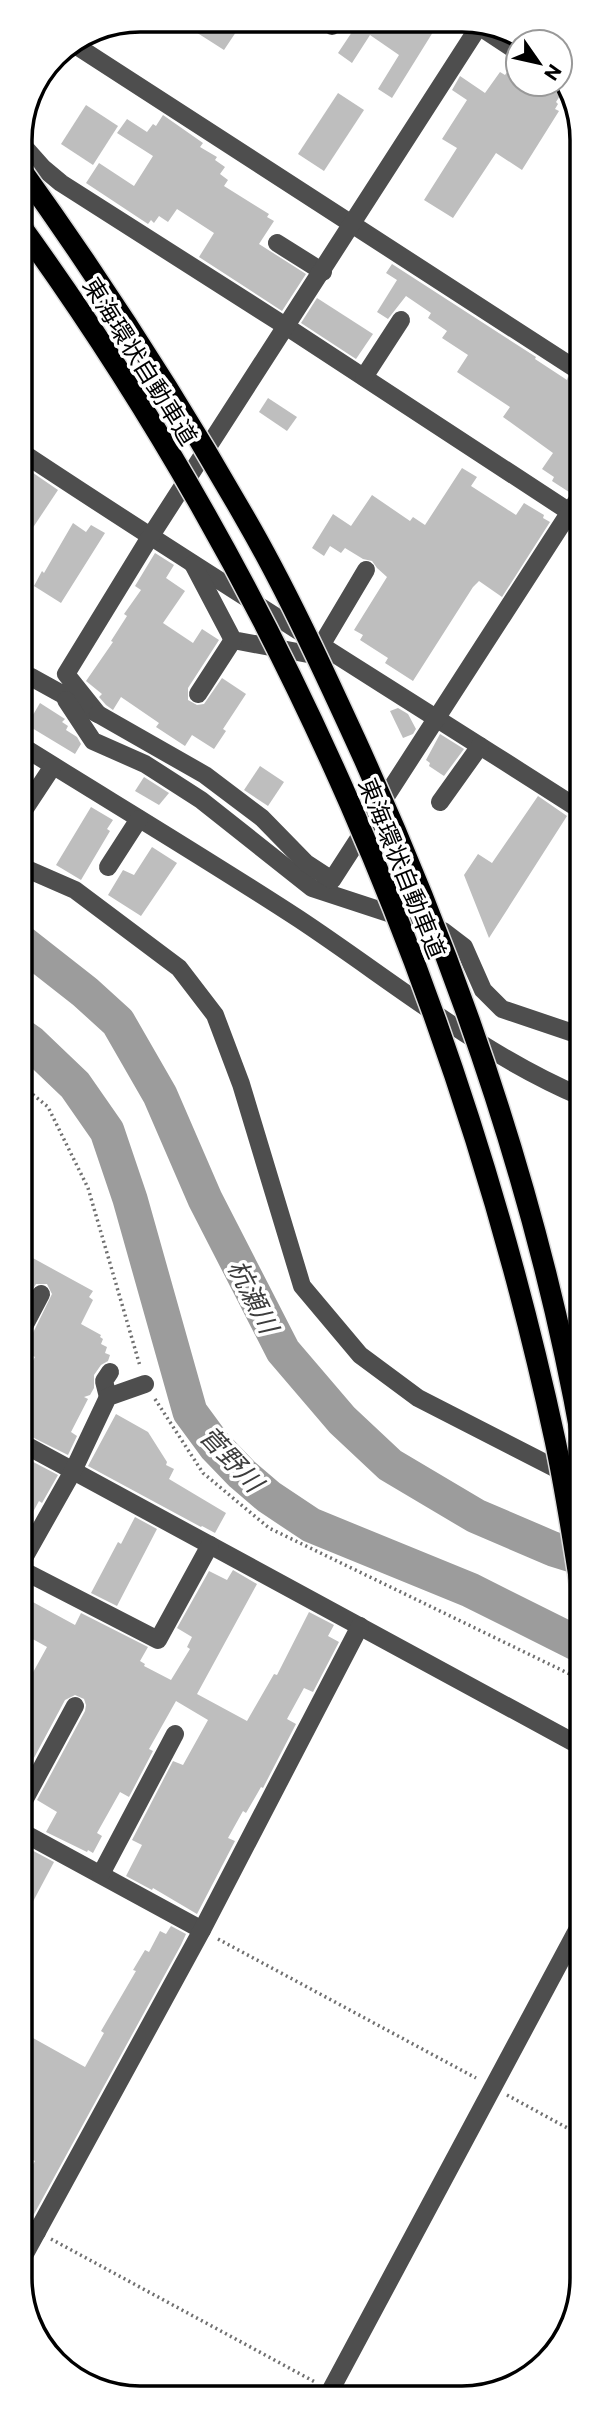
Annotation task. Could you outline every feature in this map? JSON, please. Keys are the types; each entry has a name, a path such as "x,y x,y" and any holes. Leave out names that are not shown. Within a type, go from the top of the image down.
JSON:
{"highway":[{"name":"東海環状自動車道","path":"32,186 69,236 160,375 247,521 325,673 394,824 460,992 513,1152 555,1303 570,1380"},
{"name":"東海環状自動車道","path":"32,243 133,393 217,535 295,682 368,844 428,997 484,1168 525,1315 555,1442 570,1528"}],"street":[{"path":"98,714 66,674 150,537 354,224 473,33"},
{"path":"81,49 570,365"},
{"path":"32,156 61,183 570,512"},
{"path":"277,243 323,272"},
{"path":"364,377 401,320"},
{"path":"32,459 150,537 570,803"},
{"path":"32,677 205,775 262,818 306,863 332,880 436,717 570,525"},
{"path":"193,563 233,640"},
{"path":"322,645 366,570"},
{"path":"233,640 348,661"},
{"path":"198,694 233,640"},
{"path":"65,697 93,741 145,764 201,800 312,888 443,931 464,947 483,990 502,1009 570,1032"},
{"path":"440,802 480,746"},
{"path":"32,752 299,919 451,1023 550,1083 570,1092"},
{"path":"32,798 53,766"},
{"path":"108,867 139,819"},
{"path":"32,871 75,890 179,968 215,1015 241,1084 302,1286 359,1355 418,1398 570,1476"},
{"path":"31,1312 41,1294"},
{"path":"31,1546 73,1471 108,1397 104,1381 110,1372"},
{"path":"108,1397 145,1384"},
{"path":"31,1448 570,1740"},
{"path":"31,1573 158,1640 210,1545"},
{"path":"31,2243 202,1930 360,1626"},
{"path":"31,1787 75,1706"},
{"path":"101,1874 175,1734"},
{"path":"31,1837 202,1930"},
{"path":"333,2386 570,1944"},
{"path":"31,2229 37,2232"}],"path":[{"path":"32,1093 48,1107 88,1188 145,1384 203,1473 269,1528 570,1674"},
{"path":"202,1930 570,2129"},
{"path":"37,2232 315,2386"}],"building":[{"path":"196,32 236,32 224,50"},
{"path":"352,32 433,32 392,98 378,89 399,55 370,35 352,63 338,53"},
{"path":"500,72 504,74 504,98 559,98 555,109 559,111 522,170 496,153 453,218 424,200 457,148 442,139 467,100 452,90 460,76 485,93"},
{"path":"338,93 364,110 324,171 298,154"},
{"path":"86,105 118,126 93,165 61,144"},
{"path":"163,115 203,143 200,147 217,157 215,160 225,167 220,174 228,180 224,186 269,214 267,217 274,221 259,244 306,274 282,311 199,257 214,233 177,209 168,222 159,216 154,223 151,220 148,224 86,183 99,163 134,186 153,156 117,133 127,119 147,132 153,124 156,126"},
{"path":"392,264 567,380 570,378 569,492 552,481 554,477 542,469 553,453 503,417 510,407 457,372 468,355 442,338 447,331 428,318 431,313 406,296 388,319 377,312 397,280 386,273"},
{"path":"317,298 373,334 356,359 301,323"},
{"path":"268,398 297,417 287,431 259,412"},
{"path":"462,468 477,477 471,486 516,515 524,503 544,515 543,518 550,522 502,597 479,581 473,587 413,681 385,663 388,658 360,640 363,635 354,630 387,577 372,561 363,559 345,548 341,553 330,546 324,556 312,548 333,514 351,526 372,495 410,521 413,517 425,525"},
{"path":"32,472 58,490 32,529"},
{"path":"73,523 86,532 91,525 105,533 61,603 34,586"},
{"path":"155,553 174,565 166,578 185,591 163,623 193,643 202,629 219,640 188,688 188,700 197,705 204,704 222,678 246,694 223,729 226,731 214,749 192,735 185,746 156,727 159,723 121,697 113,710 99,697 102,694 86,681 113,642 111,641 127,616 124,614 141,590 135,586"},
{"path":"40,703 65,719 62,722 68,726 66,730 77,737 81,744 75,754 32,728 32,717"},
{"path":"398,708 408,714 416,729 413,734 403,738 390,711"},
{"path":"440,734 464,749 444,776 429,766 430,763 426,760"},
{"path":"260,766 284,782 268,806 244,790"},
{"path":"144,777 169,793 159,805 135,791"},
{"path":"538,796 567,816 489,938 464,875 478,854 492,863"},
{"path":"91,807 113,820 107,829 110,831 81,880 56,865"},
{"path":"152,847 177,863 141,916 108,895 123,870 134,875"},
{"path":"31,1257 93,1291 89,1297 93,1300 81,1324 101,1335 101,1344 107,1347 105,1353 110,1355 108,1361 101,1365 94,1375 94,1388 90,1395 84,1397 88,1399 71,1432 77,1436 68,1455 31,1437 31,1364 35,1357 31,1355 31,1336 52,1294 47,1284 36,1284 31,1291"},
{"path":"116,1414 148,1432 167,1462 166,1465 174,1469 169,1479 226,1513 215,1533 88,1466"},
{"path":"31,1461 58,1475 42,1503 39,1501 33,1512"},
{"path":"135,1517 157,1529 117,1606 91,1593 118,1542 121,1544"},
{"path":"233,1570 257,1584 197,1694 247,1721 274,1674 277,1675 309,1612 334,1625 328,1636 339,1642 313,1692 304,1688 287,1719 296,1724 263,1788 261,1787 246,1813 243,1811 228,1838 235,1841 197,1914 153,1888 152,1890 126,1876 142,1845 132,1840 173,1761 183,1765 208,1720 176,1701 149,1749 153,1751 129,1797 120,1792 97,1833 102,1836 93,1853 46,1832 57,1812 37,1800 86,1705 84,1699 75,1695 65,1700 31,1763 31,1676 47,1647 31,1638 31,1601 75,1625 81,1613 148,1647 140,1661 144,1666 171,1680 190,1649 187,1647 192,1637 177,1628 209,1571 227,1580"},
{"path":"31,1850 54,1862 31,1905"},
{"path":"171,1926 186,1934 33,2216 31,2168 35,2161 31,2159 31,2042 33,2038 85,2067 104,2033 101,2031 136,1971 133,1970 145,1950 149,1952 160,1931 166,1934"}],"waterway":[{"name":"杭瀬川","path":"32,950 118,1022 160,1095 205,1199 283,1351 342,1420 390,1465 476,1516 570,1554"},
{"name":"菅野川","path":"32,1044 75,1085 107,1131 130,1199 190,1412 215,1446 269,1497 311,1525 470,1590 570,1640"}]}
